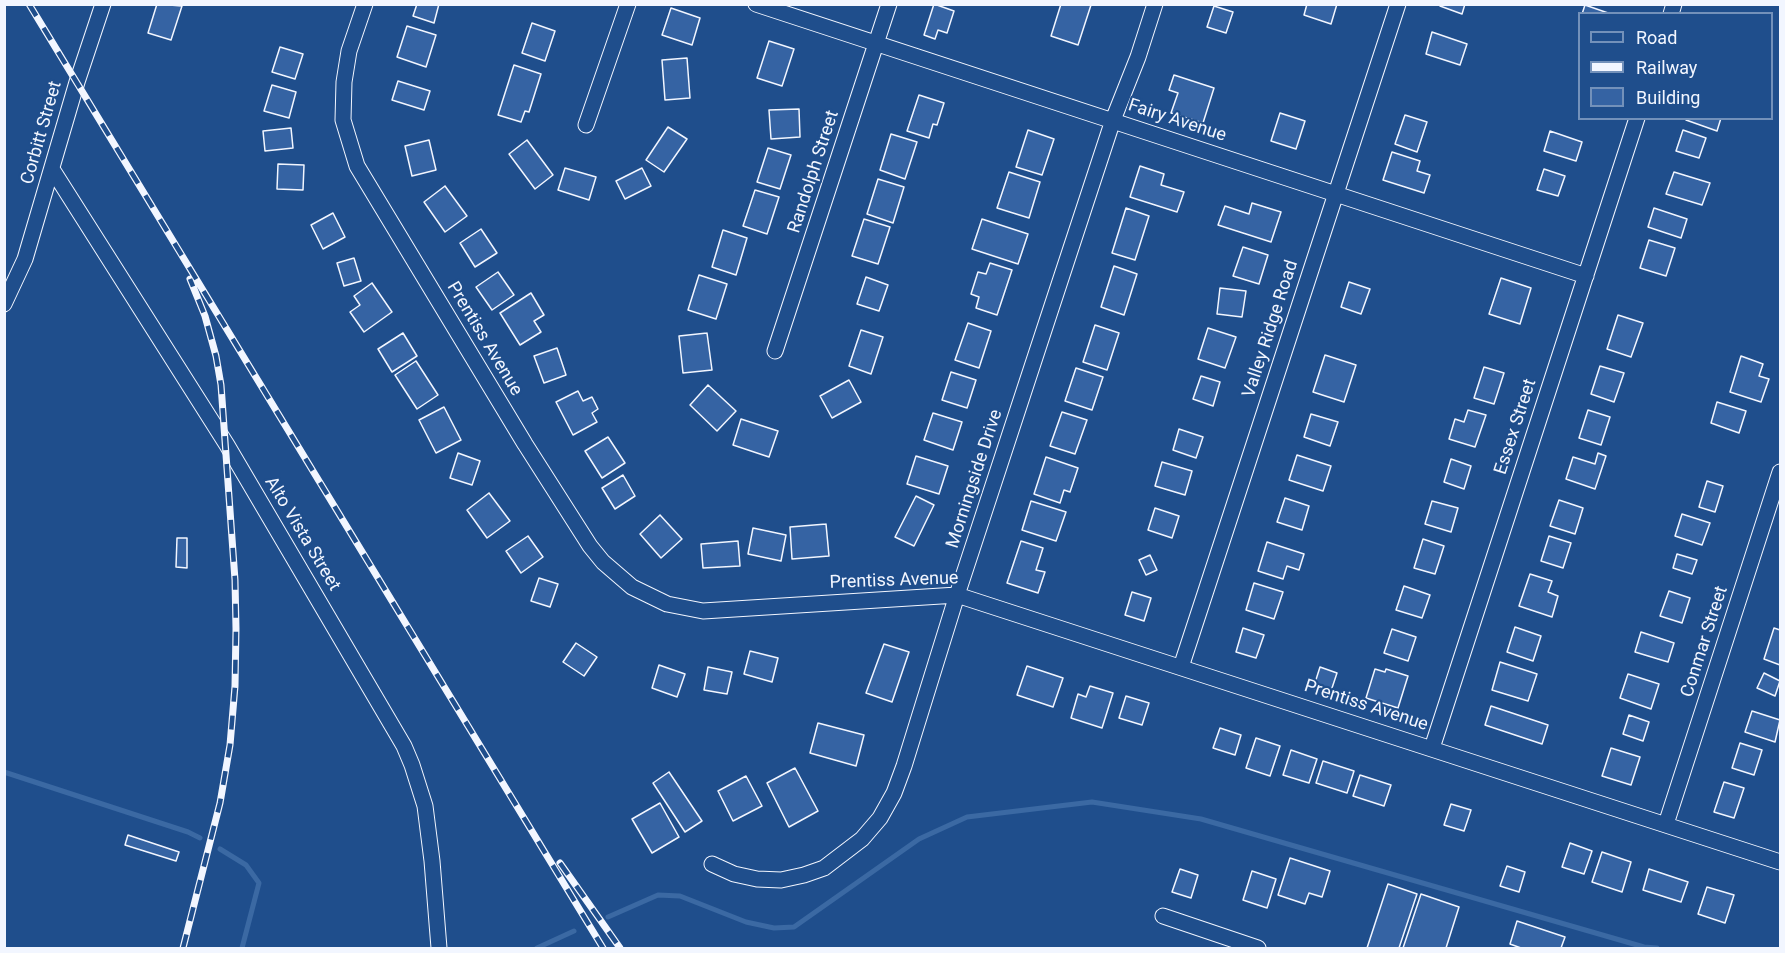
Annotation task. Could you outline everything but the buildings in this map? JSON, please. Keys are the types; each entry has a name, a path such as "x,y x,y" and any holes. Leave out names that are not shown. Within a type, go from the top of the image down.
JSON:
{"street":[{"name":"Corbitt Street","path":"5,298 25,259 76,82 103,4"},
{"name":"Prentiss Avenue","path":"365,4 349,51 344,82 343,120 351,149 365,182 590,546 617,575 650,597 676,606 703,610 957,595 1780,862"},
{"path":"586,125 628,4"},
{"name":"Fairy Avenue","path":"756,4 1586,276"},
{"name":"Randolph Street","path":"775,351 889,4"},
{"name":"Morningside Drive","path":"712,864 734,874 757,879 781,880 824,868 862,839 880,818 894,793 1113,120 1138,57 1155,4"},
{"name":"Valley Ridge Road","path":"1181,666 1398,4"},
{"name":"Essex Street","path":"1432,748 1636,120"},
{"name":"Alto Vista Street","path":"52,169 227,445 404,746 425,806 439,948"},
{"name":"Conmar Street","path":"1666,824 1780,472"},
{"path":"1163,916 1258,948"}],"waterway":[{"path":"4,772 188,832 200,838"},
{"path":"608,917 658,895 680,896 746,922 774,928 794,927 919,839 967,817 1092,802 1201,819 1644,947 1657,948"},
{"path":"220,849 246,865 259,883 242,948"},
{"path":"537,948 574,931"}],"railway":[{"path":"29,4 603,948"},
{"path":"183,948 220,803 230,745 235,686 236,629 235,580 221,385 205,316 190,279"},
{"path":"560,863 620,948"}]}
